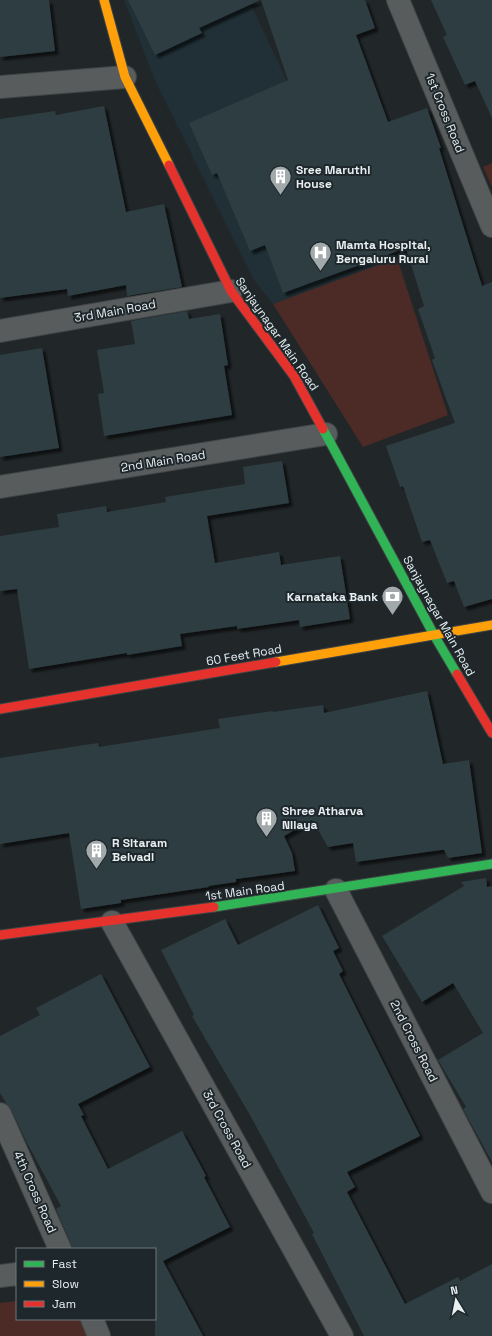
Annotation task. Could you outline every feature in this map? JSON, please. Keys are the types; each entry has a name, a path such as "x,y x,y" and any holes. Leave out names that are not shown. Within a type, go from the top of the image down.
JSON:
{"street":[{"name":"Sanjaynagar Main Road","path":"104,0 125,77 231,291 294,376 434,635 492,733"},
{"name":"1st Cross Road","path":"398,0 492,226"},
{"path":"0,87 125,77"},
{"name":"3rd Main Road","path":"0,331 231,291"},
{"name":"2nd Main Road","path":"0,487 326,434"},
{"name":"60 Feet Road","path":"0,709 492,625"},
{"name":"1st Main Road","path":"0,935 112,922 336,890 492,864"},
{"name":"2nd Cross Road","path":"336,890 492,1192"},
{"name":"3rd Cross Road","path":"112,922 342,1336"},
{"name":"4th Cross Road","path":"0,1114 60,1248"},
{"path":"0,1276 16,1274"},
{"path":"92,1320 99,1336"}],"shaded area":[{"path":"124,0 249,0 347,210 377,197 397,258 273,304 254,280 156,83"},
{"path":"492,163 492,187 483,167"},
{"path":"397,258 448,415 363,447 273,304"},
{"path":"16,1301 16,1320 82,1320 89,1336 0,1336 0,1303"}],"building":[{"path":"0,0 49,0 55,51 0,57"},
{"path":"128,0 260,0 199,28 202,33 155,55"},
{"path":"261,0 365,0 375,28 356,35 388,122 427,108 441,148 439,148 482,286 492,282 492,599 464,607 454,581 447,583 430,540 422,542 403,486 400,487 386,446 455,423 432,360 435,358 418,309 424,306 406,248 283,293 265,245 250,251 217,173 212,175 189,123 288,80"},
{"path":"431,0 492,0 492,118 475,81 465,85 443,37 447,35"},
{"path":"104,106 126,212 164,204 182,287 127,296 126,285 68,296 67,289 0,298 0,119 55,111 56,115"},
{"path":"187,311 189,319 220,314 228,365 224,366 232,415 104,436 98,394 104,393 97,350 135,344 131,321"},
{"path":"42,348 59,448 0,457 0,355"},
{"path":"282,461 289,503 207,516 215,563 279,552 281,565 340,556 350,619 300,627 299,620 237,629 237,626 180,634 182,646 127,655 127,653 29,669 17,589 0,591 0,536 59,527 57,514 106,506 107,512 166,502 165,497 245,484 243,467"},
{"path":"427,691 443,764 469,760 482,853 448,858 444,850 441,850 356,862 353,843 328,847 312,820 284,836 292,853 295,871 236,879 236,882 121,900 121,903 81,909 69,833 0,844 0,758 98,743 99,747 220,728 218,719 273,711 323,705 324,713"},
{"path":"486,878 487,887 492,886 492,1162 463,1109 466,1107 438,1060 483,1033 453,983 422,1002 382,936 464,886 461,882"},
{"path":"318,905 339,948 333,951 343,971 339,974 420,1136 347,1172 355,1187 347,1192 405,1304 458,1277 460,1281 492,1264 492,1336 364,1336 312,1234 314,1233 251,1117 192,1016 194,1015 161,950 225,919 238,945"},
{"path":"101,974 150,1067 78,1104 84,1115 81,1116 108,1169 182,1131 206,1176 204,1177 230,1227 163,1261 203,1336 155,1336 156,1248 72,1248 56,1209 61,1206 26,1141 11,1109 0,1093 0,1036 40,1015 36,1008"}],"traffic: fast":[{"path":"323,429 434,635 457,674"},
{"path":"214,907 492,864"}],"traffic: slow":[{"path":"104,0 125,77 169,165"},
{"path":"276,662 492,625"}],"traffic: jam":[{"path":"169,165 231,291 294,376 323,429"},
{"path":"0,709 276,662"},
{"path":"457,674 492,733"},
{"path":"0,935 214,907"}],"place":[{"name":"Sree Maruthi House","path":"281,196"},
{"name":"Mamta Hospital, Bengaluru Rural","path":"320,272"},
{"name":"Karnataka Bank","path":"393,616"},
{"name":"Shree Atharva Nilaya","path":"266,838"},
{"name":"R Sitaram Belvadi","path":"96,870"}]}
